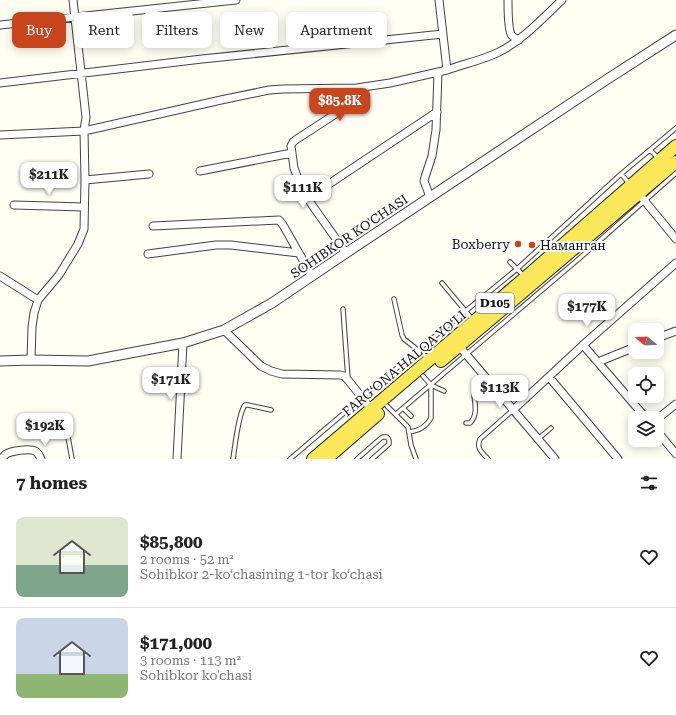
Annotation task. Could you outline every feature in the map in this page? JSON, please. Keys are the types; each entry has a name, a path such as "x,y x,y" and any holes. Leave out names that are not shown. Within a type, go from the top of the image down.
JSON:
{"highway":[{"name":"FARG‘ONA HALQA YO‘LI","path":"313,459 474,321 521,273 672,170 676,146"},
{"name":"FARG‘ONA HALQA YO‘LI","path":"326,459 392,410 578,253 610,225 638,193"}],"street":[{"path":"73,0 75,12"},
{"path":"123,12 236,0"},
{"path":"439,0 448,70"},
{"path":"508,0 509,27 514,38 519,40"},
{"path":"0,135 84,131 269,90 357,88 390,83 448,70 480,60 519,40 562,0"},
{"path":"0,25 74,17"},
{"path":"0,84 202,59 443,34"},
{"name":"SOHIBKOR KO'CHASI","path":"0,361 88,361 183,343 224,330 272,303 676,35"},
{"path":"30,360 32,327 38,300 59,275 78,244 84,229 84,131 86,117 79,48"},
{"path":"430,197 424,182 432,156 436,130 438,72"},
{"path":"346,253 312,205 300,184 294,168 291,146 293,142 357,100 359,95 357,88"},
{"path":"308,198 437,112"},
{"path":"200,171 292,153"},
{"path":"85,180 149,174"},
{"path":"638,193 676,239"},
{"path":"14,205 84,207"},
{"path":"153,226 279,220 312,276"},
{"path":"148,254 216,245 230,245 299,253"},
{"path":"514,410 583,344 676,263"},
{"path":"0,276 38,300"},
{"path":"224,330 257,363 271,371 282,374 344,376 371,409"},
{"path":"664,335 676,331"},
{"path":"177,459 183,343"},
{"path":"583,344 640,411"},
{"path":"598,362 628,350"},
{"path":"462,351 555,459"},
{"path":"549,377 618,459"},
{"path":"664,413 676,404"},
{"path":"664,439 676,454"},
{"path":"1,459 6,454 23,450 36,451 41,459"}],"lane":[{"path":"290,459 466,311 521,273 621,174 676,128"},
{"path":"650,150 672,170"},
{"path":"621,174 638,193"},
{"path":"510,262 521,273"},
{"path":"442,283 474,321"},
{"path":"394,299 404,339 430,360"},
{"path":"343,309 348,380"},
{"path":"466,423 470,423 475,415 475,392 487,379"},
{"path":"427,380 444,391"},
{"path":"392,410 403,408 427,380"},
{"path":"409,432 421,429 431,418 427,380"},
{"path":"233,459 243,407 248,404 271,410"},
{"path":"403,408 411,416"},
{"path":"392,410 408,426 411,445 416,459"},
{"path":"488,459 478,448 480,439 514,410"},
{"path":"66,426 72,459"},
{"path":"538,439 551,428"},
{"path":"357,459 381,438 387,437 389,444 372,459"}],"place":[{"name":"Boxberry","path":"518,244"},
{"name":"Наманган","path":"532,245"}]}
